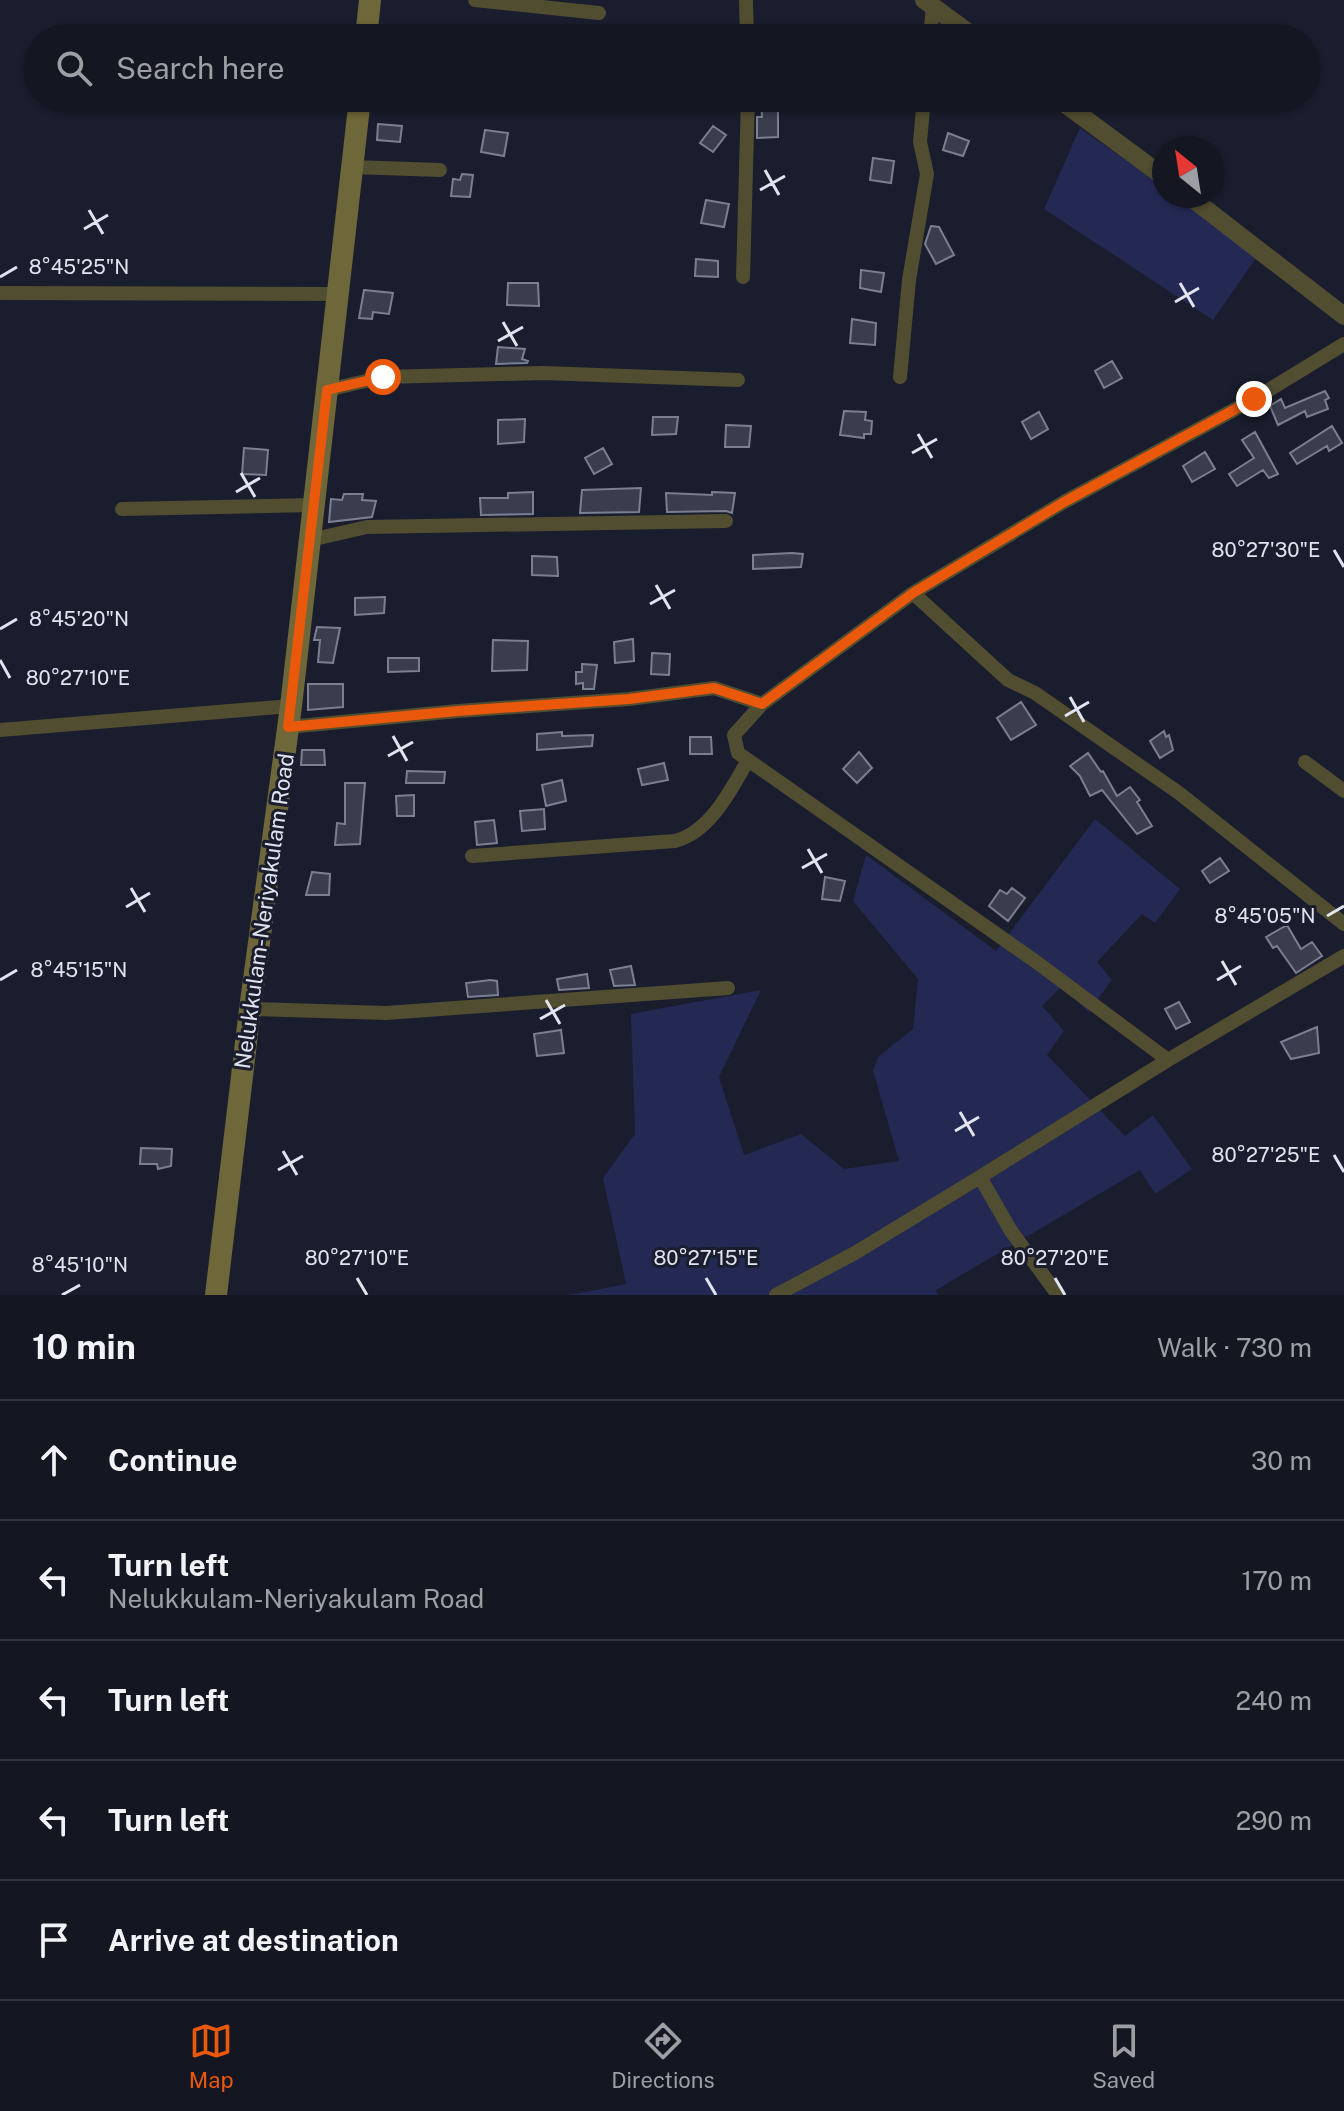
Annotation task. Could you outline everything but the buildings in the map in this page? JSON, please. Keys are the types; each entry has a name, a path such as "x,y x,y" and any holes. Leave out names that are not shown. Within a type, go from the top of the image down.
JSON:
{"main road":[{"path":"368,24 371,0"},
{"name":"Nelukkulam-Neriyakulam Road","path":"216,1295 250,1009 290,716 358,112"}],"street":[{"path":"475,0 599,13"},
{"path":"746,0 747,24"},
{"path":"928,3 929,24"},
{"path":"928,3 957,24"},
{"path":"743,277 748,112"},
{"path":"900,377 909,280 927,174 920,142 923,112"},
{"path":"1076,112 1152,168"},
{"path":"352,167 440,170"},
{"path":"1204,208 1344,316"},
{"path":"0,293 339,294"},
{"path":"1168,1060 1035,961 748,760 736,749 734,735 762,704 913,593 1064,502 1254,399 1344,344"},
{"path":"327,390 383,377 543,373 738,380"},
{"path":"122,509 314,505"},
{"path":"310,540 367,527 726,521"},
{"path":"913,593 1008,680 1035,693 1179,793 1344,924"},
{"path":"0,730 458,711 629,699 714,688 762,704"},
{"path":"472,856 690,837 730,791 748,760"},
{"path":"1305,762 1344,791"},
{"path":"776,1295 855,1253 1168,1060 1344,956"},
{"path":"250,1009 386,1013 728,988"},
{"path":"980,1177 1011,1231 1058,1295"}],"shaded area":[{"path":"1080,128 1152,179 1152,208 1193,208 1258,255 1213,320 1044,209"},
{"path":"1095,819 1180,889 1155,923 1142,914 1097,962 1112,980 1088,1012 1062,986 1042,1006 1064,1031 1047,1055 1125,1136 1153,1115 1192,1169 1155,1194 1140,1170 936,1290 938,1295 569,1295 626,1284 603,1178 635,1134 631,1014 761,990 719,1077 744,1155 801,1134 844,1169 899,1161 873,1071 878,1057 913,1029 918,979 853,901 866,855 996,951"}],"route":[{"path":"383,377 327,390 288,727 629,699 714,688 762,704 913,593 1064,502 1254,399"}]}
